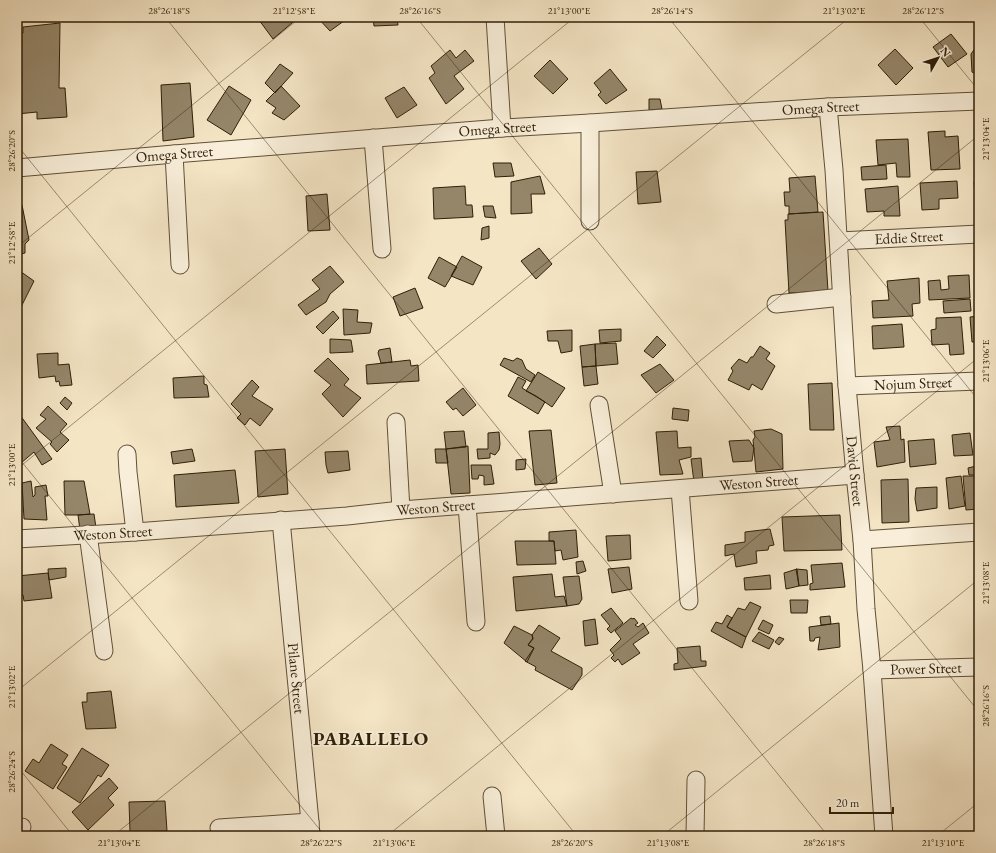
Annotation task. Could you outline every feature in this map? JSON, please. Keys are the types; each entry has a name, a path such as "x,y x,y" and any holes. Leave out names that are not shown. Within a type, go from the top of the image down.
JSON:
{"street":[{"path":"494,17 502,128"},
{"name":"Omega Street","path":"17,168 502,128 828,107 979,101"},
{"name":"David Street","path":"828,107 834,170 848,386 862,540 884,836"},
{"path":"590,123 590,221"},
{"path":"373,138 382,249"},
{"path":"174,154 180,265"},
{"name":"Eddie Street","path":"839,241 979,234"},
{"path":"776,304 842,297"},
{"name":"Nojum Street","path":"848,386 979,380"},
{"path":"599,405 613,494"},
{"path":"396,422 401,510"},
{"path":"128,454 128,472 135,532"},
{"name":"Weston Street","path":"17,539 135,532 347,516 466,504 855,475"},
{"path":"680,489 689,601"},
{"path":"466,504 476,622"},
{"name":"Pilane Street","path":"281,520 311,829"},
{"path":"862,540 979,532"},
{"path":"88,534 104,651"},
{"name":"Power Street","path":"872,670 979,667"},
{"path":"695,836 696,780"},
{"path":"492,796 496,836"},
{"path":"219,828 311,829"}],"building":[{"path":"263,17 288,17 293,22 273,39 259,20"},
{"path":"317,17 347,17 348,18 330,31"},
{"path":"373,17 397,17 398,25 374,26"},
{"path":"60,23 59,88 65,88 67,117 37,119 37,112 17,114 17,34 23,33 23,27"},
{"path":"951,34 967,54 948,67 933,47"},
{"path":"979,35 979,43 975,41"},
{"path":"979,43 979,76 972,72 971,54"},
{"path":"895,49 913,68 896,85 878,65"},
{"path":"450,50 456,58 465,50 474,61 454,76 464,89 446,104 429,78 435,73 431,66"},
{"path":"550,60 568,79 553,94 534,76"},
{"path":"280,64 293,73 275,93 265,83"},
{"path":"610,69 627,90 606,104 598,95 601,92 594,83"},
{"path":"190,83 194,137 163,141 161,85"},
{"path":"229,86 251,100 231,135 207,120"},
{"path":"281,86 300,106 284,120 272,113 276,108 266,101"},
{"path":"404,87 417,105 397,118 385,98"},
{"path":"649,99 660,99 662,109 649,110"},
{"path":"945,131 945,137 958,136 960,169 931,170 928,132"},
{"path":"908,139 910,177 897,177 896,163 878,165 876,140"},
{"path":"977,140 979,140 979,160 978,160"},
{"path":"493,163 511,163 514,176 495,177"},
{"path":"886,165 887,179 862,180 861,167"},
{"path":"657,171 661,202 638,204 636,172"},
{"path":"540,176 545,194 531,194 532,213 511,214 511,182"},
{"path":"815,176 818,212 789,214 789,206 785,206 784,192 790,192 789,178"},
{"path":"957,181 958,198 939,199 939,209 922,210 920,183"},
{"path":"974,182 979,182 979,206 976,206"},
{"path":"465,186 466,205 472,205 473,217 434,219 433,188"},
{"path":"898,186 900,216 884,216 884,211 867,212 865,189"},
{"path":"327,194 330,230 308,231 306,196"},
{"path":"22,205 29,240 25,244 25,253 17,255 17,206"},
{"path":"483,206 493,206 496,218 485,217"},
{"path":"823,212 828,291 789,293 785,220 788,220 788,214"},
{"path":"489,226 489,238 481,240 482,228"},
{"path":"539,248 552,264 536,279 521,261"},
{"path":"462,256 482,267 473,285 451,276"},
{"path":"439,257 457,267 445,287 428,278"},
{"path":"330,266 344,282 330,294 326,302 306,315 298,305 320,289 312,280"},
{"path":"17,269 34,281 17,315"},
{"path":"969,275 970,298 929,300 928,281 940,280 941,290 949,289 948,276"},
{"path":"919,278 920,303 912,304 913,316 873,318 872,301 889,300 887,281"},
{"path":"415,288 423,308 400,316 393,297"},
{"path":"970,299 971,311 944,313 943,301"},
{"path":"343,309 358,310 357,322 372,323 370,333 344,335"},
{"path":"333,311 339,318 323,334 316,327"},
{"path":"979,316 979,342 972,342 970,317"},
{"path":"961,317 964,354 950,355 949,344 932,345 931,330 936,329 936,318"},
{"path":"902,324 904,347 873,349 872,326"},
{"path":"621,329 621,341 600,343 599,330"},
{"path":"572,330 572,351 561,353 558,341 548,341 547,331"},
{"path":"657,336 666,345 653,358 644,351"},
{"path":"330,339 351,340 353,352 330,353"},
{"path":"616,343 618,364 596,366 595,344"},
{"path":"595,344 596,366 582,367 580,346"},
{"path":"760,346 770,353 766,359 775,366 762,390 752,384 749,390 728,380 733,371 731,368 739,359 747,363"},
{"path":"390,348 392,362 381,363 378,353 379,350"},
{"path":"58,353 58,365 69,364 72,385 60,386 59,381 56,382 55,376 39,378 37,354"},
{"path":"328,358 349,379 344,385 361,398 343,417 322,394 331,385 314,371"},
{"path":"504,358 513,361 517,358 522,360 526,369 535,375 531,382 500,365"},
{"path":"410,360 411,366 418,365 419,381 367,384 366,365"},
{"path":"660,364 674,380 656,393 641,375"},
{"path":"596,366 598,384 584,386 582,367"},
{"path":"538,372 565,388 552,407 526,391"},
{"path":"204,376 204,384 207,385 209,397 174,398 173,378"},
{"path":"518,377 526,381 522,388 545,402 538,414 508,396"},
{"path":"252,380 259,387 252,396 273,409 260,426 250,418 245,425 237,418 241,414 231,404"},
{"path":"832,383 834,430 810,430 808,384"},
{"path":"463,388 476,405 463,416 456,408 453,410 446,402"},
{"path":"65,397 72,403 67,410 60,403"},
{"path":"48,406 67,424 60,432 69,440 57,452 50,444 52,442 36,428 46,419 40,415"},
{"path":"673,408 689,410 688,421 672,419"},
{"path":"20,415 52,459 42,465 34,452 21,463 17,457 17,417"},
{"path":"900,426 901,440 904,439 905,462 877,467 874,442 890,440 886,427"},
{"path":"771,429 782,434 783,469 756,472 753,440 755,437 754,431"},
{"path":"551,430 557,483 535,485 529,431"},
{"path":"464,431 466,447 446,449 444,432"},
{"path":"677,431 678,448 691,447 691,457 679,460 683,474 660,475 656,432"},
{"path":"499,432 499,450 495,455 490,453 490,458 478,459 477,449 488,449 488,433"},
{"path":"970,433 973,455 954,456 952,435"},
{"path":"934,439 936,464 910,467 908,441"},
{"path":"749,440 754,448 752,461 733,462 729,441"},
{"path":"468,446 470,493 451,494 446,449"},
{"path":"192,449 195,461 173,464 171,452"},
{"path":"285,449 288,494 258,497 255,451"},
{"path":"435,449 446,449 448,463 436,463"},
{"path":"348,451 350,470 328,473 325,452"},
{"path":"701,458 703,480 694,482 691,459"},
{"path":"526,459 525,469 516,470 516,460"},
{"path":"471,465 491,465 494,484 484,485 484,476 479,475 478,479 472,479"},
{"path":"976,466 979,475 969,475 968,468"},
{"path":"235,470 239,503 176,507 174,475"},
{"path":"961,476 965,506 949,509 946,478"},
{"path":"963,476 975,476 979,509 966,510"},
{"path":"908,479 909,522 882,523 881,480"},
{"path":"31,481 33,497 35,495 35,487 46,485 48,496 45,496 47,520 24,519 22,483"},
{"path":"64,481 84,481 90,514 65,515"},
{"path":"937,487 937,508 917,511 915,499 916,488"},
{"path":"94,514 96,528 80,530 78,515"},
{"path":"840,515 842,550 784,551 782,517"},
{"path":"770,529 774,545 769,546 768,550 756,551 757,563 736,567 734,554 725,556 725,545 745,542 745,532"},
{"path":"576,530 578,557 563,560 561,550 555,551 554,541 549,541 549,532"},
{"path":"630,535 631,559 608,561 606,536"},
{"path":"515,541 554,541 556,564 517,565"},
{"path":"583,561 586,571 577,574 576,562"},
{"path":"842,563 845,587 810,590 810,584 813,583 811,565"},
{"path":"629,567 632,589 612,593 608,569"},
{"path":"66,568 66,577 49,580 48,569"},
{"path":"796,569 807,570 808,585 799,586"},
{"path":"797,569 799,586 786,589 784,573"},
{"path":"48,573 52,598 24,601 23,595 18,596 17,576"},
{"path":"552,574 555,597 564,596 567,606 516,611 513,577"},
{"path":"770,575 771,589 745,590 744,578"},
{"path":"579,576 582,599 579,604 567,606 563,577"},
{"path":"790,600 808,600 807,613 791,613"},
{"path":"750,602 761,607 746,637 727,627 738,608 745,610"},
{"path":"611,608 623,623 611,633 607,629 610,626 601,615"},
{"path":"727,615 732,618 727,627 746,637 742,648 711,631 716,622 722,624"},
{"path":"830,616 831,624 821,625 820,617"},
{"path":"631,618 634,618 638,623 635,625 638,627 643,623 649,633 633,644 640,653 622,665 618,659 615,662 611,658 614,655 610,650 621,639 615,631"},
{"path":"595,619 598,644 585,646 583,621"},
{"path":"763,620 773,625 769,634 758,629"},
{"path":"839,623 840,647 818,650 820,637 815,638 814,641 810,641 809,627"},
{"path":"539,625 560,638 551,651 582,668 582,675 572,690 535,670 536,667 525,661 534,648 528,645 533,639 532,635"},
{"path":"514,626 532,635 533,638 528,645 534,648 527,662 504,643"},
{"path":"759,632 774,640 769,649 752,641"},
{"path":"779,637 784,639 779,645 775,642"},
{"path":"700,646 701,661 706,661 706,666 674,670 674,664 678,663 677,648"},
{"path":"111,691 116,728 86,729 82,702 87,702 87,693"},
{"path":"51,744 68,755 62,764 67,767 53,789 25,771 33,759 39,763"},
{"path":"82,748 109,765 101,777 98,775 80,803 57,788"},
{"path":"17,769 19,795 17,796"},
{"path":"109,778 118,788 108,798 114,805 88,830 72,812"},
{"path":"165,801 167,831 130,832 129,802"},
{"path":"164,833 180,833 180,836 164,836"}],"district":[{"name":"PABALLELO","path":"371,738"}]}
